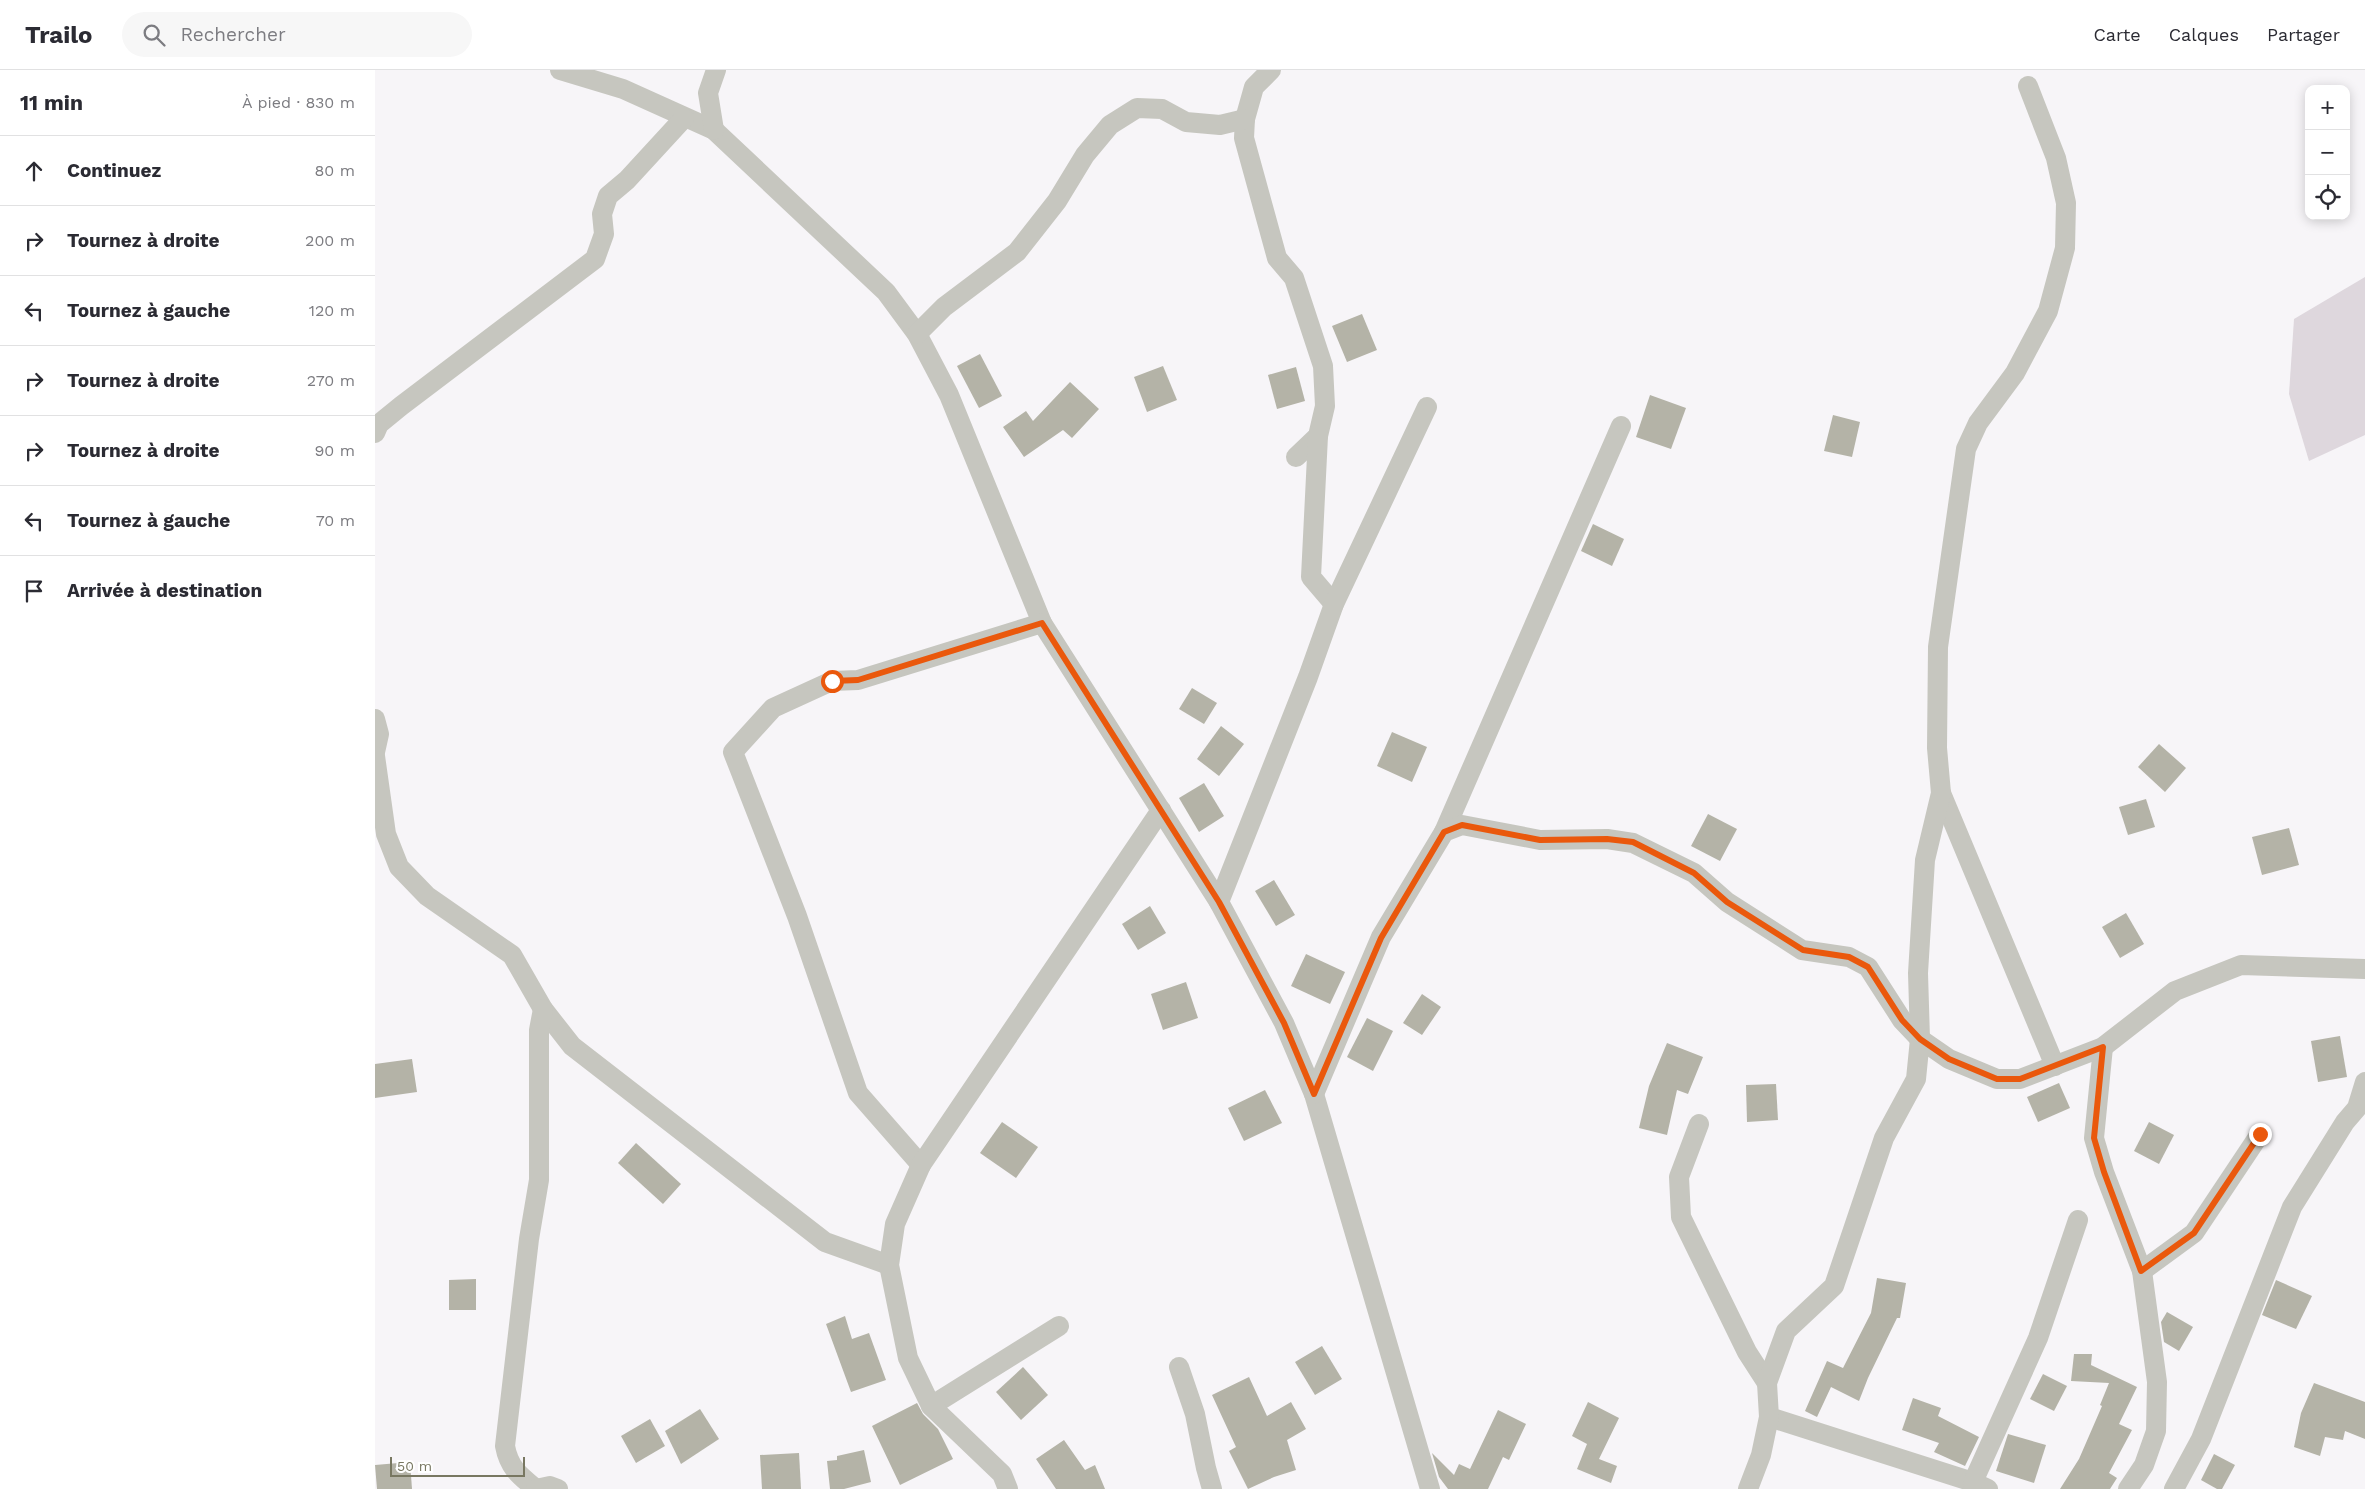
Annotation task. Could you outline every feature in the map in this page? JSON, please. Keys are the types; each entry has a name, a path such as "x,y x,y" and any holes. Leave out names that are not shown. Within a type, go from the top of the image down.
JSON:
{"street":[{"path":"560,70 623,89 714,130 886,292 917,334 949,395 1042,623 1219,902 1284,1023 1314,1094 1430,1489"},
{"path":"714,130 707,93 716,70"},
{"path":"1271,70 1254,87 1245,119 1244,138 1277,258 1294,278 1323,366 1325,406 1318,436 1311,577 1334,604"},
{"path":"2029,86 2056,158 2065,203 2065,248 2047,311 2015,373 1978,422 1966,449 1938,647 1937,748 1941,793 2055,1066"},
{"path":"917,334 943,307 1017,252 1057,200 1085,155 1110,125 1137,108 1162,109 1186,122 1220,125 1245,119"},
{"path":"375,433 379,424 401,406 595,259 604,234 602,214 608,196 627,180 684,118"},
{"path":"1219,902 1308,677 1334,604 1427,407"},
{"path":"1314,1094 1381,938 1444,832 1621,426"},
{"path":"1296,457 1318,436"},
{"path":"921,1166 858,1093 797,916 733,752 773,708 832,681 858,680 1042,623"},
{"path":"375,719 379,734 375,752"},
{"path":"375,756 386,834 399,867 427,896 512,955 543,1009 572,1046 825,1242 889,1265"},
{"path":"1748,1489 1761,1455 1769,1418 1767,1383 1786,1331 1834,1286 1884,1138 1915,1080 1920,1039 1918,973 1925,860 1941,793"},
{"path":"1008,1489 1002,1474 931,1406 908,1358 889,1265 895,1224 921,1166 1161,810"},
{"path":"1444,832 1462,825 1540,840 1607,839 1633,842 1694,873 1727,902 1803,950 1849,957 1868,967 1902,1020 1920,1039 1949,1059 1997,1079 2020,1079 2103,1047 2175,991 2241,965 2365,969"},
{"path":"543,1009 539,1030 539,1180 529,1239 505,1446 508,1461 516,1473 536,1489 550,1486 558,1489"},
{"path":"2103,1047 2094,1138 2104,1172 2141,1271 2157,1382 2156,1431 2145,1465 2129,1489"},
{"path":"2174,1489 2201,1439 2292,1207 2345,1122 2357,1108 2365,1082"},
{"path":"1699,1124 1679,1177 1681,1217 1747,1352 1767,1383"},
{"path":"2141,1271 2194,1233 2260,1134"},
{"path":"1769,1418 1981,1486 2038,1338 2078,1220"},
{"path":"931,1406 1059,1326"},
{"path":"1179,1367 1195,1414 1212,1489"}],"shaded area":[{"path":"2365,277 2365,435 2309,461 2289,394 2294,319"}],"building":[{"path":"1362,314 1377,350 1347,362 1332,326"},
{"path":"980,354 1002,396 979,408 957,366"},
{"path":"1163,366 1177,400 1147,412 1134,377"},
{"path":"1296,367 1305,401 1277,409 1268,375"},
{"path":"1070,382 1099,409 1072,438 1063,430 1024,457 1003,427 1026,411 1033,421"},
{"path":"1650,395 1686,408 1671,449 1636,437"},
{"path":"1833,415 1860,422 1852,457 1824,451"},
{"path":"1593,524 1624,539 1612,566 1581,551"},
{"path":"1192,688 1217,703 1204,724 1179,709"},
{"path":"1221,726 1244,744 1219,776 1197,759"},
{"path":"1392,732 1427,747 1412,782 1377,766"},
{"path":"2159,744 2186,768 2165,792 2138,767"},
{"path":"1204,783 1224,816 1199,832 1179,798"},
{"path":"2146,799 2155,827 2128,835 2119,807"},
{"path":"1708,814 1737,829 1720,861 1691,846"},
{"path":"2289,828 2299,865 2262,875 2252,837"},
{"path":"1274,880 1295,915 1276,926 1255,891"},
{"path":"1150,906 1166,933 1138,950 1122,924"},
{"path":"2126,913 2144,944 2120,958 2102,927"},
{"path":"1306,954 1345,972 1330,1004 1291,986"},
{"path":"1186,982 1198,1018 1163,1030 1151,994"},
{"path":"1422,994 1441,1007 1422,1035 1403,1023"},
{"path":"1367,1018 1393,1031 1373,1071 1347,1057"},
{"path":"2340,1036 2347,1077 2318,1082 2311,1041"},
{"path":"1667,1043 1703,1057 1688,1094 1677,1090 1667,1135 1639,1128 1649,1086"},
{"path":"412,1059 417,1092 375,1098 375,1064"},
{"path":"2059,1083 2070,1108 2038,1122 2027,1097"},
{"path":"1776,1084 1778,1120 1747,1122 1746,1085"},
{"path":"1265,1090 1282,1123 1244,1141 1228,1108"},
{"path":"1002,1122 1038,1147 1016,1178 980,1153"},
{"path":"2149,1122 2174,1135 2159,1164 2134,1151"},
{"path":"636,1143 681,1184 663,1204 618,1163"},
{"path":"1877,1278 1906,1283 1900,1318 1897,1318 1859,1401 1831,1387 1817,1417 1805,1411 1827,1361 1843,1368 1871,1313"},
{"path":"476,1279 476,1310 449,1310 449,1280"},
{"path":"2276,1280 2312,1296 2296,1329 2262,1315"},
{"path":"2167,1312 2193,1327 2179,1351 2164,1342 2161,1322"},
{"path":"845,1316 852,1339 869,1333 886,1380 851,1392 826,1324"},
{"path":"1322,1346 1342,1379 1315,1395 1295,1362"},
{"path":"2074,1354 2092,1354 2091,1365 2137,1387 2119,1424 2132,1430 2109,1473 2117,1478 2110,1489 2060,1489 2079,1459 2102,1406 2100,1405 2109,1383 2071,1381"},
{"path":"1023,1367 1048,1395 1021,1420 996,1392"},
{"path":"2043,1374 2067,1386 2054,1411 2030,1399"},
{"path":"1249,1377 1267,1416 1291,1402 1306,1429 1287,1440 1296,1470 1274,1477 1248,1489 1229,1451 1236,1447 1212,1395"},
{"path":"2314,1383 2365,1402 2365,1439 2345,1431 2343,1440 2325,1437 2320,1456 2294,1447 2301,1413"},
{"path":"1913,1398 1941,1408 1938,1416 1979,1437 1965,1466 1934,1452 1939,1443 1902,1430"},
{"path":"1588,1402 1619,1418 1599,1459 1617,1466 1611,1483 1577,1469 1587,1444 1572,1436"},
{"path":"917,1403 923,1414 938,1429 953,1459 900,1485 872,1426"},
{"path":"700,1409 719,1439 681,1464 665,1431"},
{"path":"1498,1410 1526,1424 1509,1460 1503,1457 1488,1489 1448,1489 1439,1477 1432,1453 1454,1475 1459,1464 1470,1469"},
{"path":"650,1419 665,1446 636,1463 621,1436"},
{"path":"2008,1434 2046,1445 2034,1483 1996,1471"},
{"path":"1064,1440 1085,1470 1095,1465 1105,1489 1056,1489 1036,1459"},
{"path":"864,1450 871,1482 844,1489 830,1489 827,1461 837,1460 837,1456"},
{"path":"799,1453 801,1489 762,1489 760,1455"},
{"path":"2214,1454 2235,1465 2222,1489 2217,1489 2201,1480"},
{"path":"410,1462 412,1489 377,1489 375,1465"}],"route":[{"path":"832,681 858,680 1042,623 1219,902 1284,1023 1314,1094 1381,938 1444,832 1462,825 1540,840 1607,839 1633,842 1694,873 1727,902 1803,950 1849,957 1868,967 1902,1020 1920,1039 1949,1059 1997,1079 2020,1079 2103,1047 2094,1138 2104,1172 2141,1271 2194,1233 2260,1134"}]}
